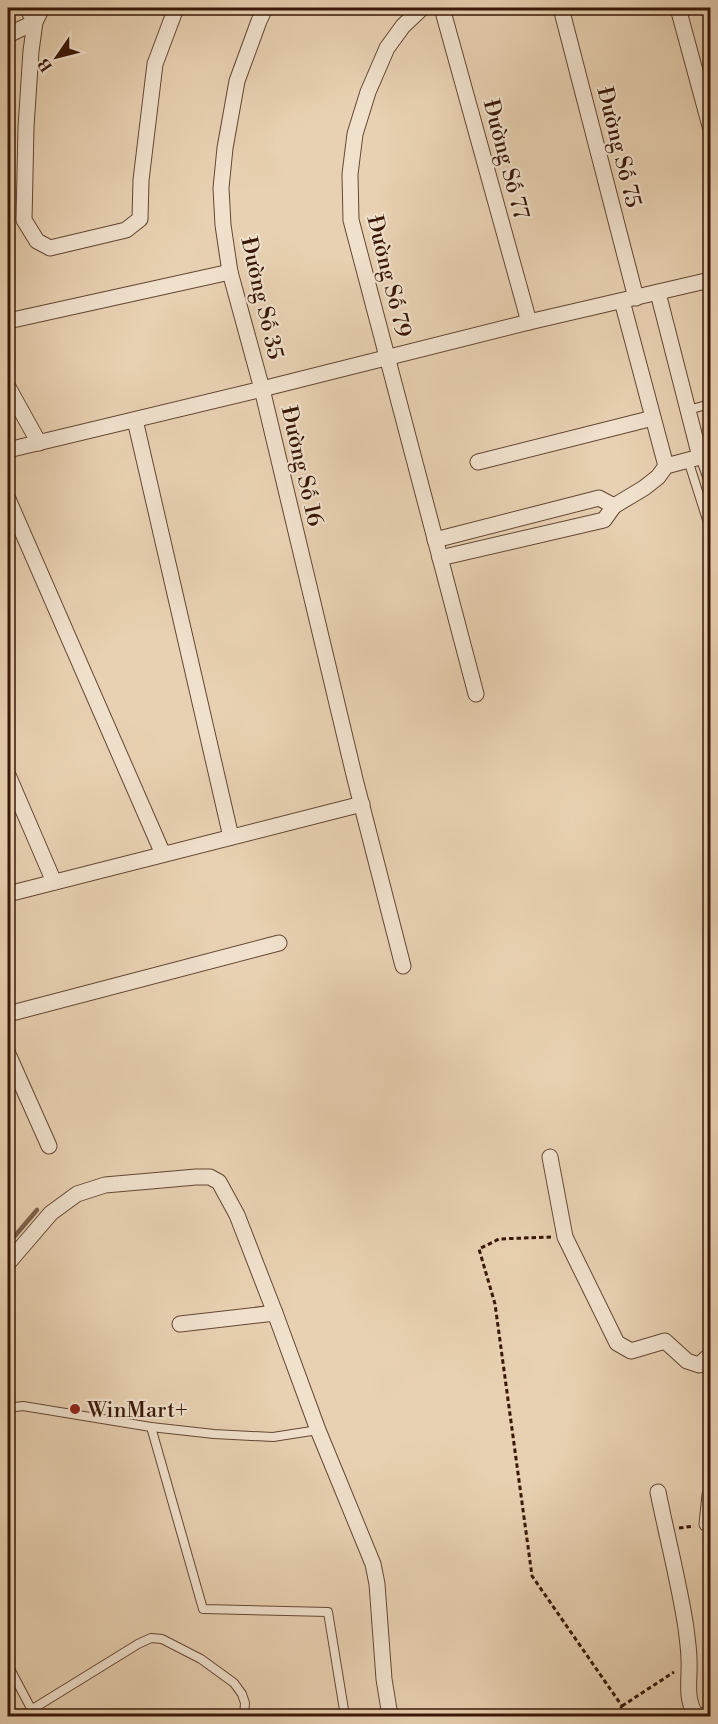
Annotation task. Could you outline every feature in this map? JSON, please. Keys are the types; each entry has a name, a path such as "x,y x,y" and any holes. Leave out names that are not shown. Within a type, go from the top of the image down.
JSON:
{"street":[{"path":"27,8 39,15"},
{"path":"39,15 31,51 24,220 37,241 50,248 126,230 140,219 141,180 155,64 176,8"},
{"name":"Đường Số 35","path":"262,389 230,272 223,225 221,188 225,148 237,81 265,8"},
{"name":"Đường Số 79","path":"422,8 403,26 387,48 368,92 355,134 350,174 351,220 476,694"},
{"name":"Đường Số 77","path":"442,8 529,322"},
{"name":"Đường Số 75","path":"561,8 629,300 653,418 666,466"},
{"path":"678,8 711,126"},
{"path":"8,35 39,15"},
{"path":"8,321 230,272"},
{"name":"Đường Số 16","path":"403,966 262,389 529,322 711,280"},
{"path":"440,558 604,520 614,506 644,488 666,466 694,458 688,410 658,293"},
{"path":"8,387 39,443"},
{"path":"8,450 262,389"},
{"path":"478,462 653,418"},
{"path":"135,420 231,837"},
{"path":"435,540 599,498 614,506"},
{"path":"8,499 163,854"},
{"path":"8,775 54,882"},
{"path":"8,894 362,804"},
{"path":"8,1014 279,944"},
{"path":"8,1054 49,1146"},
{"path":"550,1157 565,1237 617,1343 631,1351 665,1341 687,1361 699,1365 711,1355"},
{"path":"8,1263 51,1213 77,1194 105,1185 196,1177 210,1177 219,1182 237,1215 318,1430 373,1564 377,1584 384,1679 390,1716"},
{"path":"180,1324 275,1313"},
{"path":"658,1492 685,1627 690,1662 689,1698 695,1714 702,1716"},
{"path":"707,1524 711,1495"}],"lane":[{"path":"688,410 711,404"},
{"path":"694,458 709,473 711,485"},
{"path":"694,458 711,529"},
{"path":"8,1408 23,1406 151,1427 252,1437 273,1437 318,1430"},
{"path":"151,1427 203,1609 328,1612 345,1716"},
{"path":"8,1665 33,1713 138,1644 151,1638 162,1639 201,1659 234,1683 245,1703 244,1716"}],"path":[{"path":"565,1237 500,1239 478,1249 495,1304 532,1576 622,1706"},
{"path":"666,1530 707,1524"},
{"path":"616,1716 622,1706 690,1662"}],"waterway":[{"path":"8,1244 37,1210"}],"place":[{"name":"WinMart+","path":"75,1409"}]}
